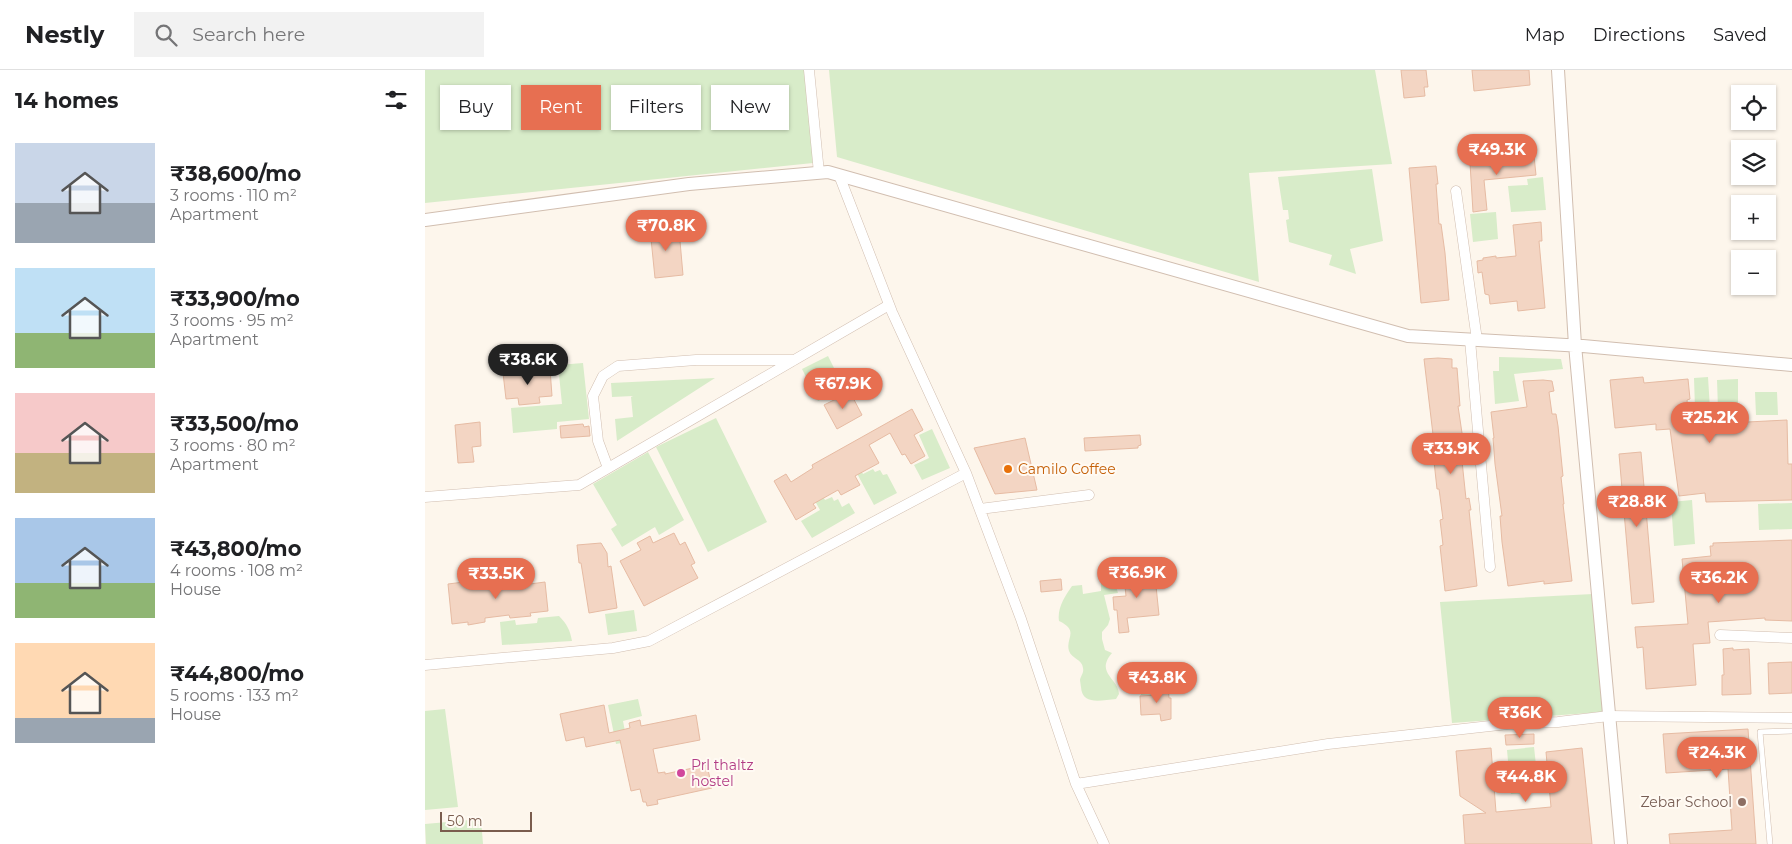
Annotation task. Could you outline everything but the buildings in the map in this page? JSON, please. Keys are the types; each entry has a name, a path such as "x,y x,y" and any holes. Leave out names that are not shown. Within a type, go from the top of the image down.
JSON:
{"street":[{"path":"809,70 819,173"},
{"path":"1558,70 1575,345 1621,844"},
{"path":"425,220 689,184 828,172 1408,336 1575,345 1792,365"},
{"path":"839,175 889,305 966,473 1021,619 1076,784 1104,844"},
{"path":"1456,191 1473,340 1490,567"},
{"path":"425,497 579,485 889,305"},
{"path":"608,468 598,441 593,396 603,376 618,366 696,360 795,360"},
{"path":"425,665 613,648 649,642 966,473"},
{"path":"980,509 1089,495"},
{"path":"1720,635 1792,638"},
{"path":"1076,784 1328,744 1508,724 1558,722 1609,716 1792,718"}],"lane":[{"path":"1770,844 1760,732 1792,731"}],"green space":[{"path":"425,70 805,70 813,163 425,203"},
{"path":"829,70 1375,70 1392,164 1249,173 1259,282 837,157"},
{"path":"1372,169 1383,241 1350,249 1356,274 1329,265 1332,255 1289,242 1286,220 1289,219 1288,210 1283,210 1278,177"},
{"path":"1543,177 1546,210 1511,212 1508,186 1528,185 1527,179"},
{"path":"1496,212 1498,239 1473,242 1470,214"},
{"path":"828,356 844,388 818,401 802,369"},
{"path":"1499,357 1561,359 1563,369 1514,374 1519,401 1495,404 1493,371 1499,371"},
{"path":"583,363 589,419 557,422 557,429 513,433 511,408 562,404 558,365"},
{"path":"1708,377 1710,409 1695,409 1694,378"},
{"path":"715,378 617,441 615,419 633,417 631,397 633,396 612,397 611,383"},
{"path":"1738,379 1738,408 1718,409 1717,380"},
{"path":"1755,392 1777,392 1778,415 1756,415"},
{"path":"716,418 767,522 708,552 656,447"},
{"path":"932,429 950,468 922,480 914,465 929,458 919,435"},
{"path":"648,452 684,520 659,535 655,527 622,547 611,529 617,525 593,484"},
{"path":"858,465 863,474 873,469 875,472 880,470 883,475 887,474 897,493 874,505 854,468"},
{"path":"818,488 825,500 832,497 834,501 838,499 842,507 849,503 855,513 812,538 801,521 820,510 810,492"},
{"path":"1692,500 1695,544 1674,546 1671,502"},
{"path":"1792,503 1792,529 1759,530 1758,504"},
{"path":"1114,580 1118,593 1104,595 1110,619 1102,632 1102,639 1105,650 1112,653 1107,660 1106,671 1118,688 1119,694 1116,699 1099,701 1089,699 1082,693 1080,680 1083,671 1082,665 1069,651 1070,631 1069,628 1059,621 1059,611 1064,598 1072,586 1082,585 1083,594 1101,591 1101,582"},
{"path":"1593,594 1603,712 1452,723 1440,602"},
{"path":"634,610 637,631 608,635 605,614"},
{"path":"559,616 568,627 572,641 502,645 500,622 515,620 516,625 537,623 538,618"},
{"path":"1172,666 1173,684 1156,685 1156,694 1141,695 1139,668"},
{"path":"638,699 642,716 623,721 627,742 616,744 608,705"},
{"path":"445,709 458,807 425,810 425,711"},
{"path":"1534,747 1539,792 1511,794 1507,750"},
{"path":"481,819 483,844 426,844 425,824"}],"place":[{"name":"Camilo Coffee","path":"1008,469"},
{"name":"Prl thaltz hostel","path":"681,773"},
{"name":"Zebar School","path":"1742,802"}]}
